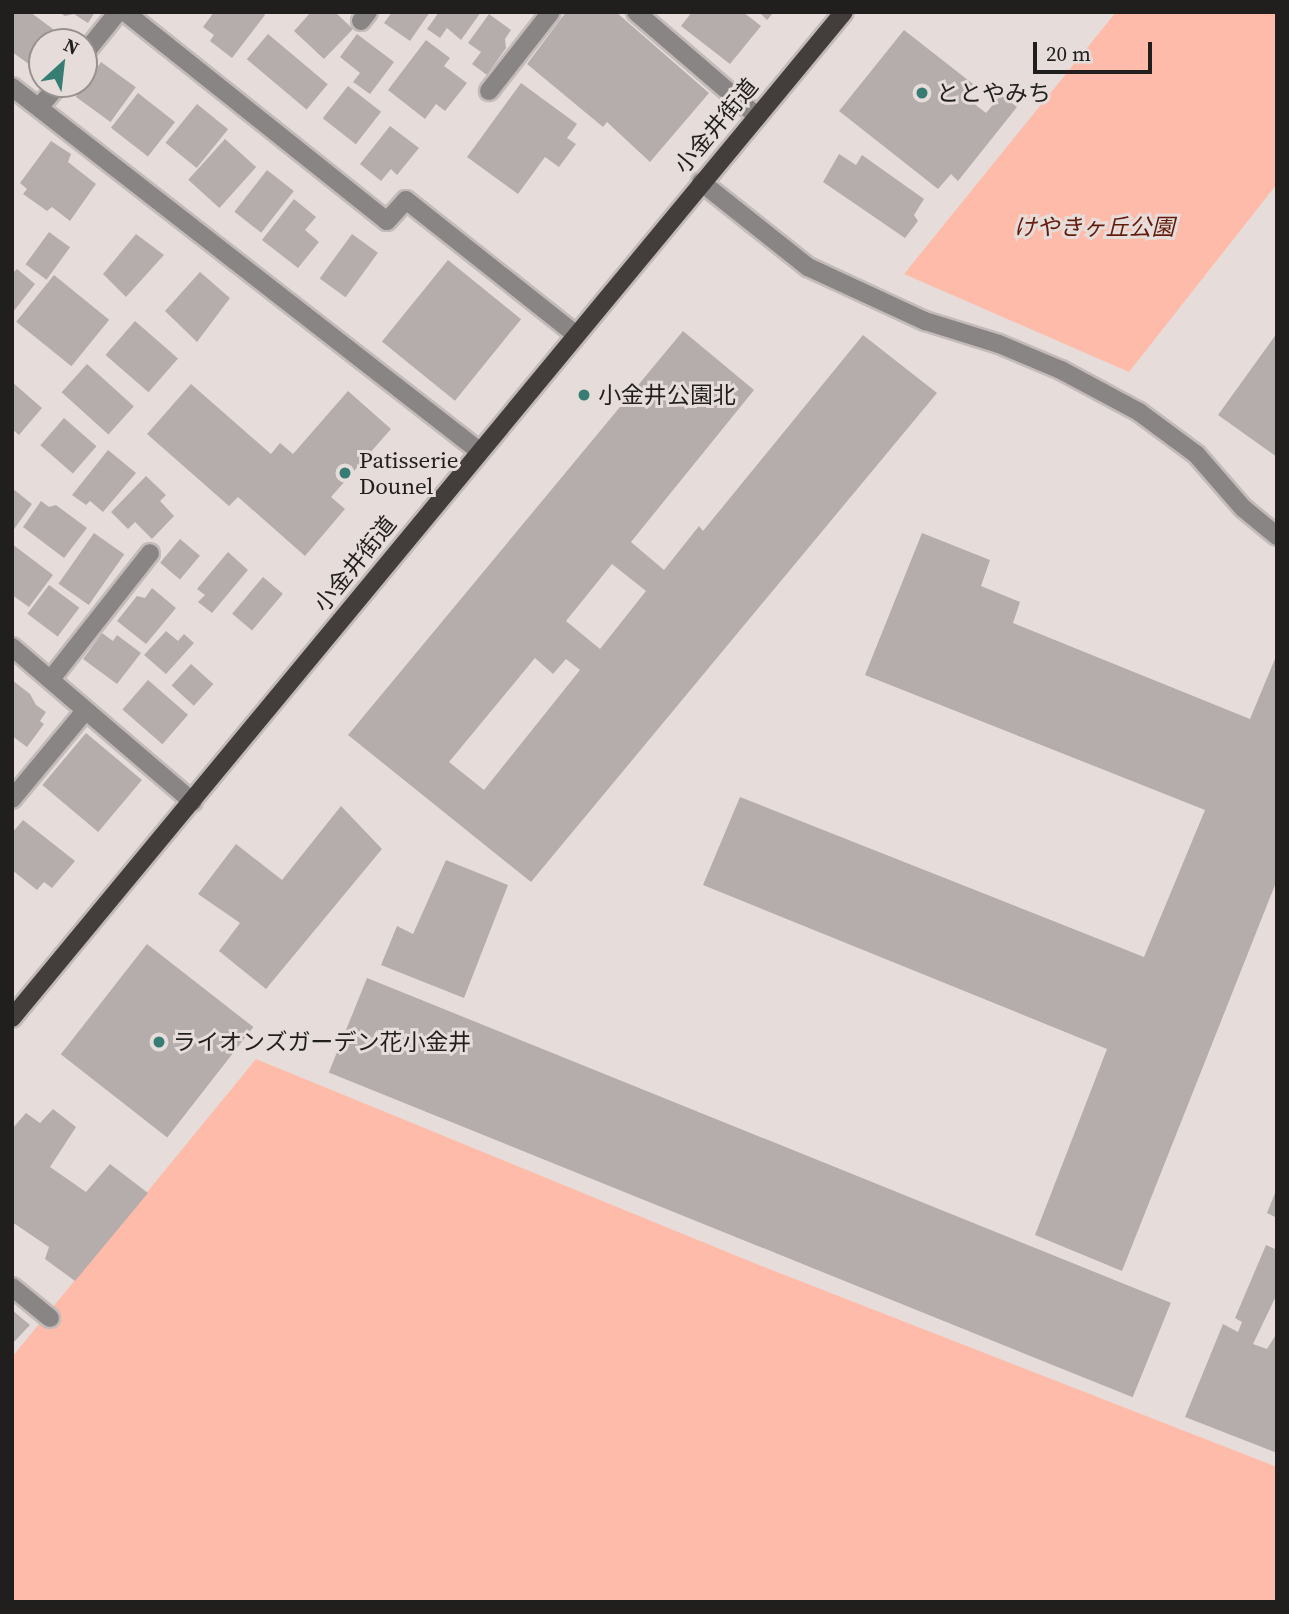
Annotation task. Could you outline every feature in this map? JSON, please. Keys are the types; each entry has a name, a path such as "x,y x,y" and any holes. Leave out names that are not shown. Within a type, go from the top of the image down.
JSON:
{"main road":[{"name":"小金井街道","path":"12,1018 844,12"}],"street":[{"path":"98,37 118,12"},
{"path":"124,12 387,221 406,200 575,334"},
{"path":"489,91 551,12"},
{"path":"636,12 757,116"},
{"path":"12,87 40,106 479,452"},
{"path":"40,106 47,98"},
{"path":"701,183 808,267 925,321 999,344 1061,370 1139,412 1196,454 1243,508 1277,536"},
{"path":"51,679 150,553"},
{"path":"12,647 193,802"},
{"path":"12,799 85,711"},
{"path":"12,1287 50,1318"}],"green space":[{"name":"けやきヶ丘公園","path":"1116,12 1277,12 1277,184 1129,372 904,274"},
{"path":"256,1059 754,1263 1277,1467 1277,1602 12,1602 12,1357"}],"building":[{"path":"12,12 30,12 52,28 28,28 28,63 12,52"},
{"path":"58,12 95,12 88,23 74,14 65,16"},
{"path":"214,12 262,12 265,15 232,58 210,41 214,35 203,27"},
{"path":"311,12 335,12 353,29 324,59 294,31"},
{"path":"392,12 430,12 410,41 384,23"},
{"path":"439,12 481,12 461,40 447,28 440,38 427,29"},
{"path":"566,12 616,12 709,93 650,162 607,122 603,127 527,64"},
{"path":"692,12 743,12 761,26 730,64 681,26"},
{"path":"759,12 774,12 767,20"},
{"path":"489,14 511,30 505,39 506,48 487,75 472,64 481,52 468,43"},
{"path":"904,30 973,84 967,98 986,113 1001,95 1017,107 958,181 951,174 938,189 839,111"},
{"path":"268,34 328,84 307,109 247,59"},
{"path":"357,34 394,62 370,94 353,82 360,73 340,57"},
{"path":"426,40 450,58 444,66 467,83 445,111 436,104 425,119 388,90"},
{"path":"101,62 136,87 111,122 77,98 98,98 98,66"},
{"path":"521,83 577,124 567,138 576,144 559,167 545,157 518,194 467,157"},
{"path":"348,86 381,112 356,144 323,118"},
{"path":"138,93 175,122 148,157 111,128"},
{"path":"197,104 228,129 197,168 166,143"},
{"path":"390,126 419,148 397,175 391,169 381,181 360,164"},
{"path":"225,139 256,167 219,208 188,180"},
{"path":"51,141 71,154 68,162 96,184 70,221 52,207 47,211 23,194 27,189 20,183"},
{"path":"839,154 856,165 862,155 924,199 914,215 918,221 905,238 823,182"},
{"path":"267,170 294,191 261,233 234,212"},
{"path":"294,199 316,217 305,230 319,242 298,268 262,240"},
{"path":"49,232 70,247 47,280 25,264"},
{"path":"136,234 164,255 126,297 103,274"},
{"path":"352,234 378,253 346,297 320,278"},
{"path":"448,260 521,319 455,401 382,342"},
{"path":"17,269 35,284 13,312 12,274"},
{"path":"200,272 230,298 197,342 165,311"},
{"path":"54,275 109,320 71,366 16,322"},
{"path":"135,321 178,358 148,392 105,355"},
{"path":"683,331 754,390 631,542 664,570 699,526 703,531 863,335 937,393 531,882 348,735","holes":["612,564 646,591 600,649 566,621","535,658 553,674 566,659 580,670 484,790 449,762"]},
{"path":"1277,333 1277,457 1218,415"},
{"path":"87,364 134,406 108,434 62,392"},
{"path":"12,382 42,408 19,435 12,429"},
{"path":"191,384 271,454 280,443 293,454 348,391 391,429 331,497 345,509 305,556 238,497 229,506 147,434"},
{"path":"64,418 96,446 73,473 40,445"},
{"path":"108,450 136,473 103,512 90,501 86,505 72,495"},
{"path":"146,476 166,495 160,501 174,516 152,539 135,522 128,529 111,512"},
{"path":"12,488 32,504 12,532"},
{"path":"41,501 49,507 56,505 87,528 64,558 23,527"},
{"path":"94,533 124,554 89,605 58,584"},
{"path":"922,533 990,560 981,586 1020,602 1013,623 1250,719 1277,654 1277,880 1122,1271 1035,1235 1107,1049 703,885 740,797 1144,957 1205,810 865,675"},
{"path":"180,539 200,556 180,579 160,563"},
{"path":"12,544 53,575 29,607 12,595"},
{"path":"228,552 248,570 212,613 198,602 205,595 197,589"},
{"path":"263,577 283,594 252,630 232,614"},
{"path":"49,585 79,608 58,637 27,614"},
{"path":"152,588 176,608 146,644 117,621 137,596 145,598"},
{"path":"166,631 178,641 184,634 194,643 166,674 144,655"},
{"path":"102,633 113,641 117,635 141,653 117,684 83,659"},
{"path":"191,664 213,684 194,706 172,686"},
{"path":"12,680 30,694 36,705 46,712 40,721 44,724 27,747 12,736"},
{"path":"148,680 188,715 162,744 122,709"},
{"path":"86,733 142,780 98,832 42,785"},
{"path":"341,806 382,849 266,989 219,951 240,923 198,894 236,844 282,880"},
{"path":"23,820 75,861 52,888 44,882 37,890 12,870 12,833"},
{"path":"446,860 508,885 464,998 381,965 397,926 413,934"},
{"name":"ライオンズガーデン花小金井","path":"147,944 253,1027 167,1137 61,1054"},
{"path":"367,978 1171,1303 1133,1397 329,1073"},
{"path":"53,1109 76,1127 50,1167 86,1192 110,1164 148,1193 75,1281 45,1259 49,1247 12,1222 12,1129 26,1113 40,1123"},
{"path":"1277,1188 1277,1218 1267,1213"},
{"path":"1266,1245 1277,1250 1277,1294 1253,1344 1267,1349 1277,1333 1277,1453 1185,1417 1223,1324 1238,1332 1242,1322 1235,1318"},
{"path":"12,1310 30,1325 12,1344"}],"place":[{"name":"ととやみち","path":"922,93"},
{"name":"小金井公園北","path":"584,395"},
{"name":"Patisserie Dounel","path":"345,473"},
{"name":"ライオンズガーデン花小金井","path":"159,1042"}]}
